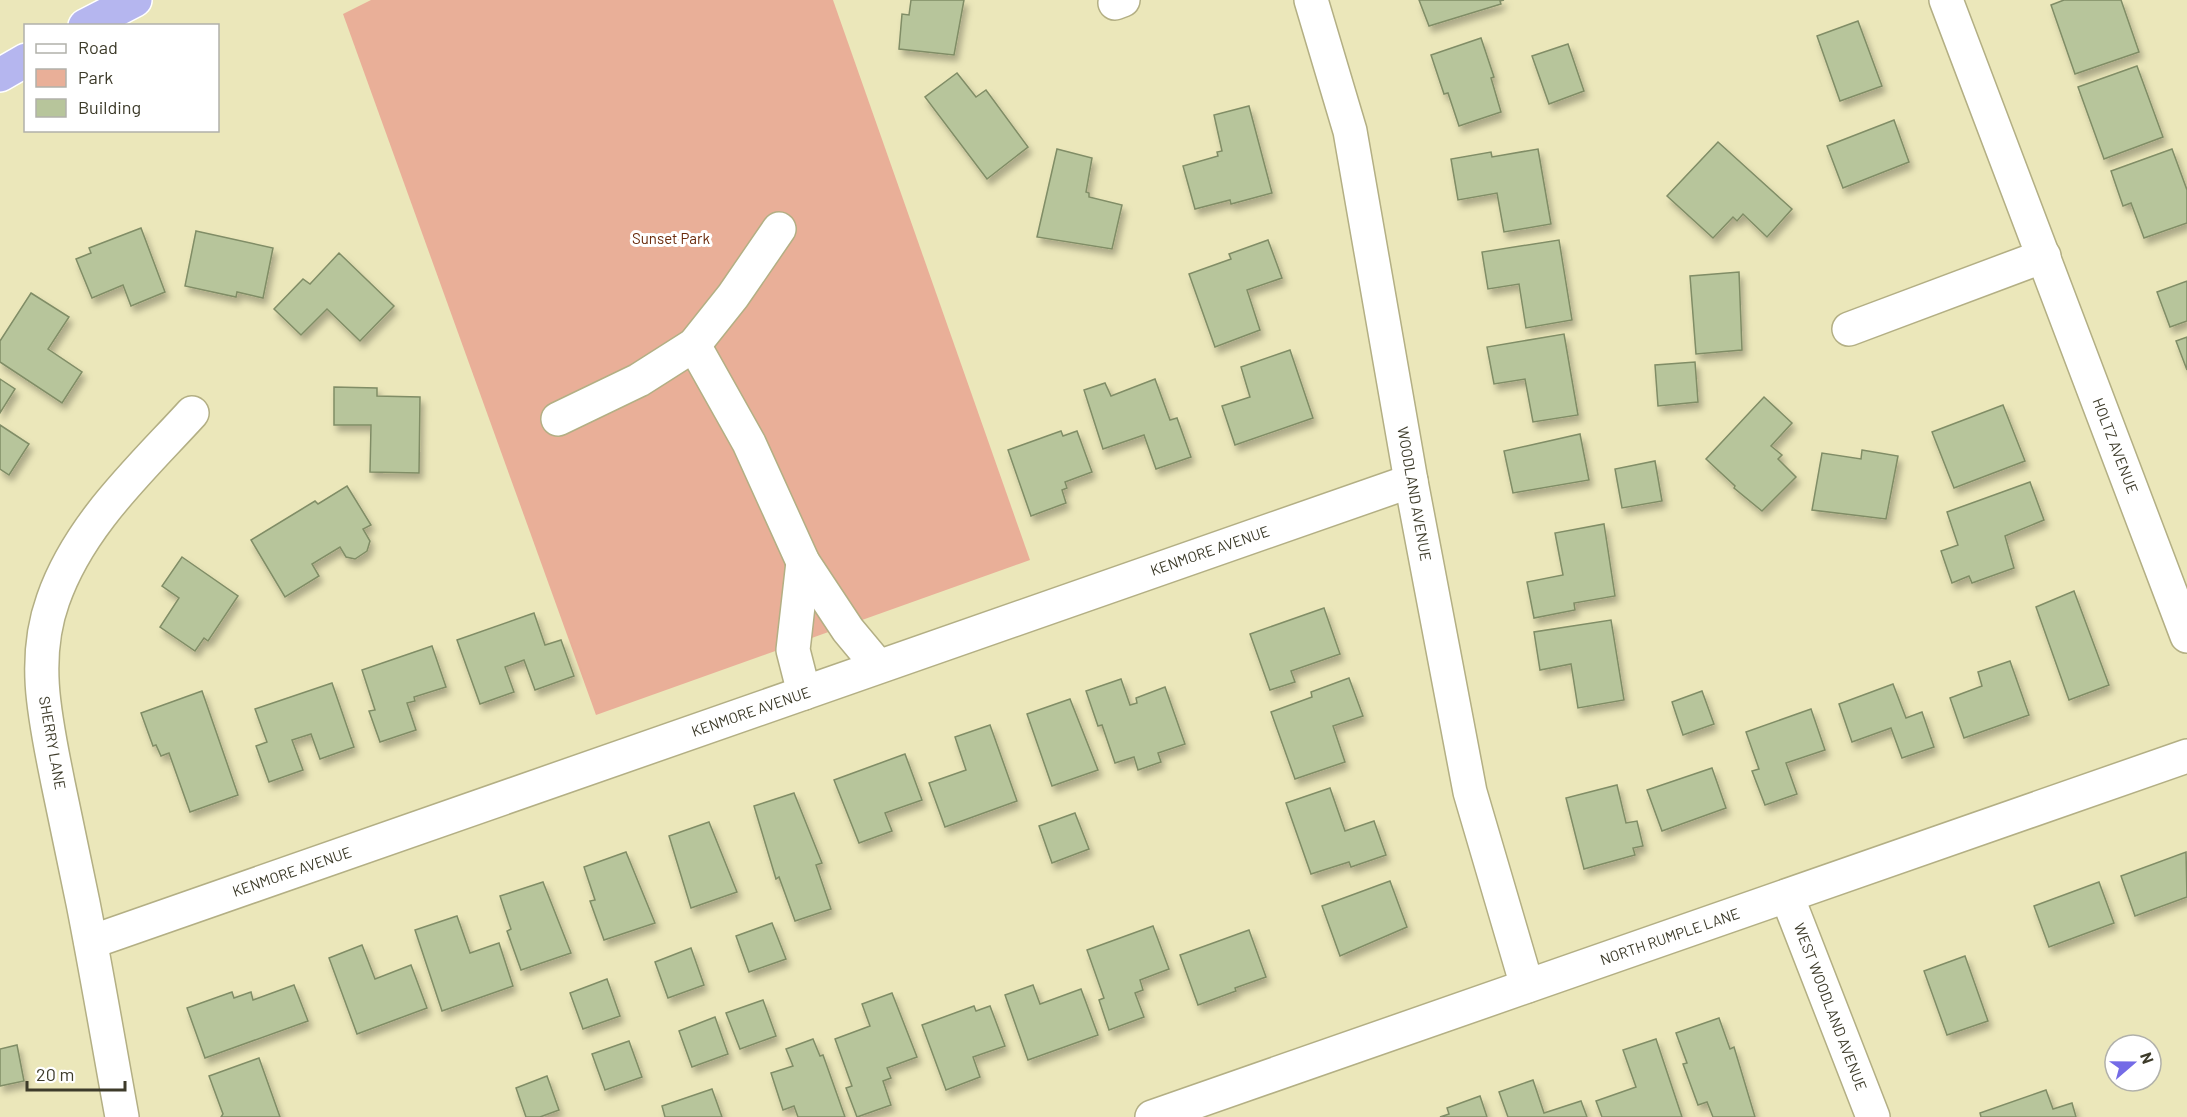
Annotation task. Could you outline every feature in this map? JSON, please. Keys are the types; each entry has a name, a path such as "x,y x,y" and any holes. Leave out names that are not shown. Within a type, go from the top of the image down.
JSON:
{"highway":[{"path":"89,24 135,0"},
{"path":"0,75 24,61"}],"street":[{"name":"WOODLAND AVENUE","path":"1311,0 1350,131 1411,481 1470,792 1527,987"},
{"name":"HOLTZ AVENUE","path":"1946,0 2187,636"},
{"path":"558,419 639,380 694,345 733,296 779,229"},
{"path":"1849,329 2044,256"},
{"path":"694,345 749,443 803,562 848,630 878,666"},
{"name":"SHERRY LANE","path":"122,1117 91,942 44,712 40,666 43,638 52,601 83,537 109,503 192,412"},
{"name":"KENMORE AVENUE","path":"91,942 1411,481"},
{"path":"803,562 793,650 804,693"},
{"name":"NORTH RUMPLE LANE","path":"1152,1117 2187,756"},
{"name":"WEST WOODLAND AVENUE","path":"1787,897 1873,1117"}],"green space":[{"name":"Sunset Park","path":"371,0 833,0 1030,560 596,715 343,14"}],"building":[{"path":"911,0 964,0 954,55 899,49 902,14 909,15"},
{"path":"1419,0 1504,0 1500,1 1501,4 1429,26"},
{"path":"2064,0 2121,0 2139,52 2075,74 2051,5"},
{"path":"1858,21 1882,86 1840,101 1817,36"},
{"path":"1481,38 1494,77 1491,78 1501,112 1459,126 1448,93 1444,94 1431,55"},
{"path":"1568,44 1584,91 1549,104 1532,56"},
{"path":"2137,66 2163,137 2104,159 2078,87"},
{"path":"957,73 976,97 986,90 1028,147 987,179 925,97"},
{"path":"1249,106 1272,193 1231,204 1230,200 1195,209 1183,166 1218,156 1217,152 1222,151 1214,115"},
{"path":"1894,120 1909,162 1843,188 1827,146"},
{"path":"1718,142 1792,209 1767,237 1743,214 1737,221 1733,217 1713,238 1667,196"},
{"path":"1057,149 1092,158 1086,192 1089,193 1089,197 1122,205 1112,249 1037,237"},
{"path":"1538,149 1551,224 1504,232 1497,193 1458,200 1451,159 1491,152 1492,157"},
{"path":"2172,149 2187,190 2187,223 2144,238 2131,203 2123,206 2111,171"},
{"path":"141,228 165,292 131,306 123,285 92,298 76,259 91,253 89,248"},
{"path":"196,231 273,248 263,298 237,292 236,297 185,286"},
{"path":"1268,240 1282,278 1247,290 1260,330 1215,347 1189,274 1231,259 1229,254"},
{"path":"1559,240 1572,320 1526,328 1519,284 1488,289 1482,252"},
{"path":"339,253 394,306 360,341 327,309 301,335 274,309 303,279 310,284"},
{"path":"1739,272 1742,350 1696,354 1690,276"},
{"path":"2187,281 2187,321 2170,327 2157,292"},
{"path":"31,293 69,317 48,349 82,372 62,403 0,362 0,341"},
{"path":"1564,334 1578,415 1533,422 1525,379 1494,384 1487,347"},
{"path":"2187,337 2187,370 2176,341"},
{"path":"1290,350 1313,418 1235,445 1222,406 1250,397 1241,367"},
{"path":"1695,362 1698,402 1658,406 1655,365"},
{"path":"0,379 15,389 0,413"},
{"path":"1155,379 1170,420 1177,418 1191,457 1156,469 1144,435 1103,449 1084,390 1105,383 1111,396"},
{"path":"334,387 377,388 377,396 420,397 419,473 370,472 371,425 334,425"},
{"path":"1764,397 1792,423 1771,446 1782,455 1778,459 1796,477 1762,511 1734,488 1735,486 1706,459"},
{"path":"2003,405 2025,461 1954,488 1932,432"},
{"path":"0,425 29,444 9,475 0,469"},
{"path":"1061,431 1063,436 1077,431 1092,472 1065,482 1067,488 1062,490 1066,503 1031,516 1008,450"},
{"path":"1580,434 1589,480 1513,493 1504,451"},
{"path":"1862,450 1898,456 1886,519 1812,510 1822,453 1861,459"},
{"path":"1655,461 1662,501 1622,508 1615,469"},
{"path":"2030,482 2044,520 2005,536 2014,568 1972,583 1969,576 1952,583 1941,551 1958,545 1947,512"},
{"path":"347,486 371,525 363,529 370,541 367,551 355,559 346,557 340,547 312,564 319,576 285,597 251,540 315,501 318,504"},
{"path":"1604,524 1615,596 1574,603 1575,610 1534,618 1527,582 1563,575 1555,533"},
{"path":"182,557 238,596 208,641 204,638 195,651 160,627 179,598 162,586"},
{"path":"2074,591 2109,685 2069,700 2036,607"},
{"path":"1324,608 1340,654 1291,671 1295,682 1270,690 1250,634"},
{"path":"534,613 545,645 561,640 574,676 535,690 524,660 505,667 514,692 480,704 457,640"},
{"path":"1611,620 1624,700 1578,708 1571,664 1540,670 1534,632"},
{"path":"432,646 446,687 414,697 415,701 407,703 416,730 380,742 369,711 375,710 362,670"},
{"path":"2010,661 2029,715 1964,738 1950,698 1982,686 1978,672"},
{"path":"1349,678 1363,716 1333,726 1345,762 1295,779 1271,712 1312,697 1311,692"},
{"path":"1121,679 1130,705 1137,703 1136,698 1165,687 1185,744 1158,753 1161,762 1138,770 1134,757 1115,763 1102,725 1098,726 1086,691"},
{"path":"332,683 354,747 320,759 311,734 292,740 303,770 269,782 256,746 267,742 255,709"},
{"path":"1893,684 1906,718 1922,712 1934,747 1902,758 1891,728 1852,742 1839,704"},
{"path":"202,691 238,795 190,812 169,753 161,756 156,745 153,746 141,713"},
{"path":"1702,691 1714,724 1683,735 1672,702"},
{"path":"1070,699 1098,770 1052,786 1027,714"},
{"path":"1811,709 1825,750 1786,763 1797,794 1765,805 1752,771 1759,769 1746,732"},
{"path":"990,725 1017,801 945,827 929,783 966,770 955,737"},
{"path":"905,754 922,800 885,813 892,831 859,843 834,780"},
{"path":"1712,768 1726,808 1662,831 1647,790"},
{"path":"1617,785 1626,823 1637,821 1643,846 1633,848 1635,855 1584,869 1566,798"},
{"path":"1330,788 1345,831 1374,821 1386,855 1351,867 1349,862 1311,874 1286,803"},
{"path":"794,793 822,863 816,865 831,909 795,921 779,877 776,879 754,806"},
{"path":"1075,813 1089,849 1052,863 1039,826"},
{"path":"709,822 737,892 691,908 669,836"},
{"path":"626,852 655,923 604,940 590,901 595,900 584,867"},
{"path":"2186,852 2187,897 2135,916 2121,876"},
{"path":"1390,881 1407,927 1340,956 1322,906"},
{"path":"543,882 571,953 521,970 507,931 511,929 500,896"},
{"path":"2099,882 2114,923 2049,947 2034,906"},
{"path":"457,916 470,953 499,943 513,986 442,1011 415,930"},
{"path":"772,923 786,959 749,972 736,936"},
{"path":"1153,926 1169,969 1140,980 1143,990 1135,993 1144,1017 1109,1030 1099,1000 1104,998 1087,950"},
{"path":"1249,930 1266,977 1198,1005 1180,955"},
{"path":"362,945 375,979 411,965 427,1008 357,1034 329,958"},
{"path":"691,948 704,985 668,998 655,962"},
{"path":"1965,956 1988,1021 1947,1035 1924,971"},
{"path":"607,979 620,1016 583,1029 570,993"},
{"path":"294,985 308,1021 205,1058 187,1008 232,992 234,998 251,992 253,1000"},
{"path":"1033,985 1040,1004 1081,989 1098,1035 1028,1060 1005,995"},
{"path":"892,993 917,1057 887,1068 891,1078 883,1081 891,1105 857,1117 846,1088 852,1086 835,1039 870,1026 862,1004"},
{"path":"763,1000 776,1036 740,1049 726,1013"},
{"path":"974,1006 976,1011 990,1006 1005,1046 973,1057 980,1077 946,1090 922,1025"},
{"path":"715,1017 728,1054 692,1067 679,1031"},
{"path":"1719,1018 1730,1049 1734,1047 1755,1117 1713,1117 1707,1102 1698,1105 1683,1064 1687,1063 1676,1033"},
{"path":"813,1039 820,1056 823,1055 845,1117 798,1117 794,1106 783,1110 771,1073 793,1066 786,1049"},
{"path":"1656,1039 1682,1117 1602,1117 1596,1101 1636,1087 1623,1050"},
{"path":"629,1041 642,1077 605,1090 592,1054"},
{"path":"17,1045 24,1081 0,1086 0,1049"},
{"path":"259,1058 280,1117 221,1117 223,1114 209,1076"},
{"path":"547,1076 559,1110 540,1117 526,1117 516,1088"},
{"path":"1533,1080 1544,1113 1581,1101 1587,1117 1508,1117 1499,1092"},
{"path":"712,1089 722,1117 665,1117 662,1106"},
{"path":"2046,1090 2053,1109 2072,1103 2076,1117 1981,1117 1980,1113"},
{"path":"1480,1096 1487,1117 1440,1117 1449,1114 1447,1108"}]}
